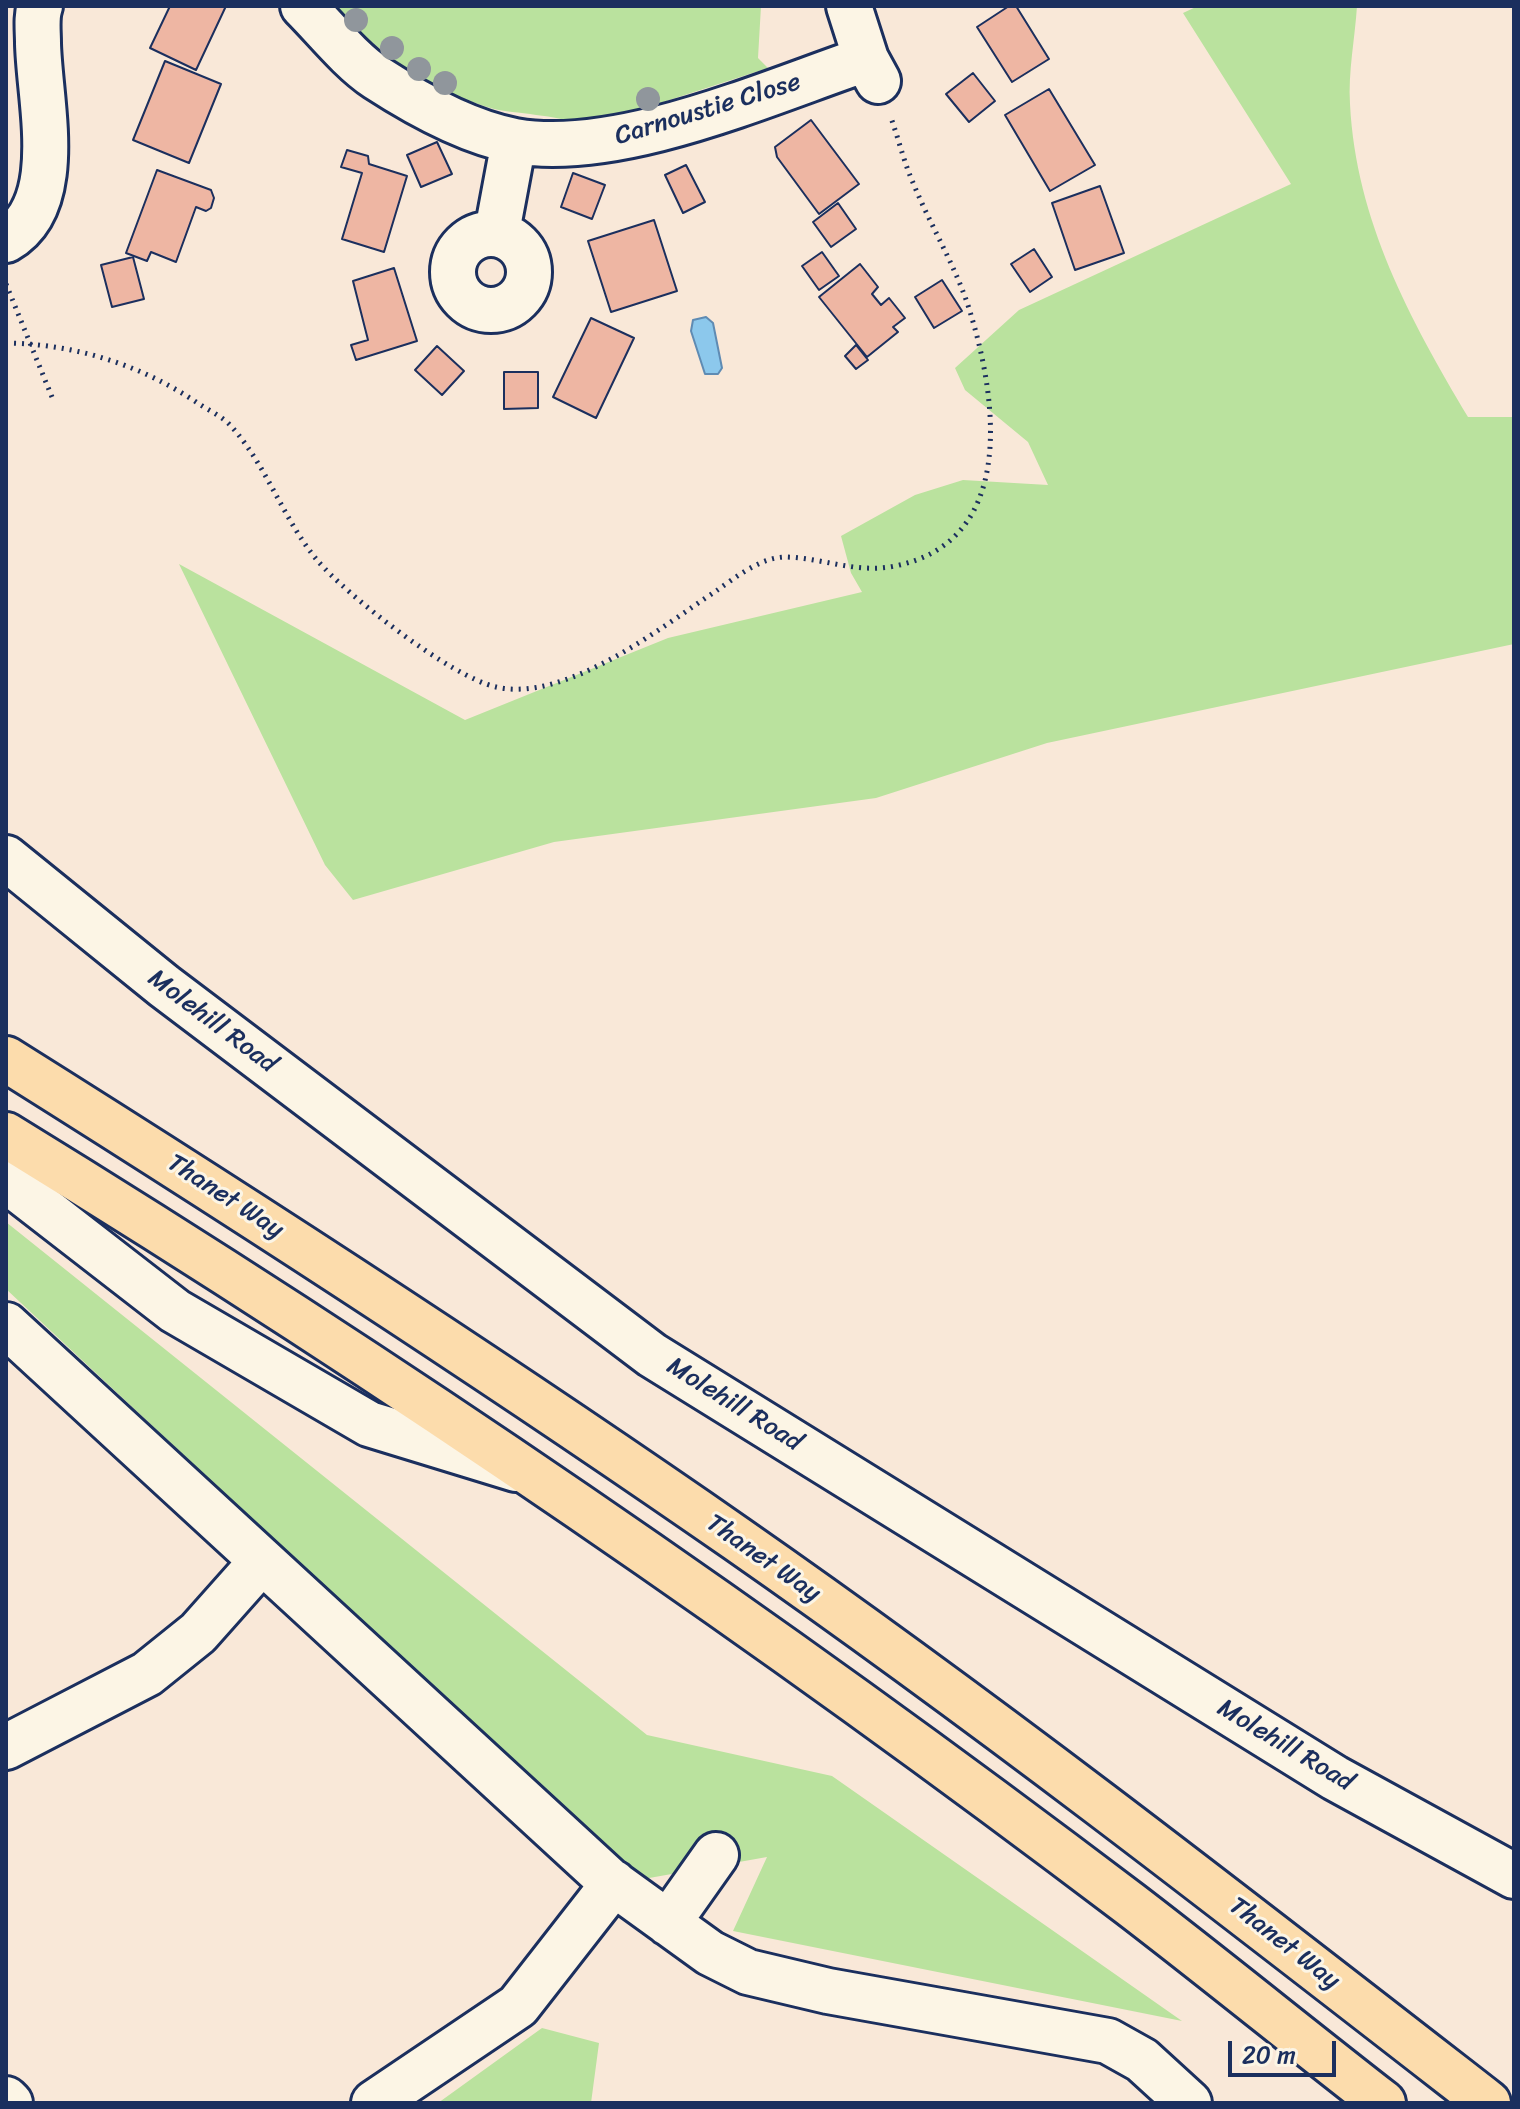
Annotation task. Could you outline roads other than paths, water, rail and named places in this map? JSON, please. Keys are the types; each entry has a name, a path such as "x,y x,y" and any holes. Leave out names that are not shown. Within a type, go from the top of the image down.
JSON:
{"highway":[{"name":"Thanet Way","path":"6,1059 238,1205 738,1540 1168,1854 1488,2103"},
{"path":"6,1135 209,1260 705,1594 1129,1904 1383,2103"}],"street":[{"path":"6,240 16,234 34,211 44,180 45,137 39,88 40,6"},
{"name":"Carnoustie Close","path":"303,6 374,76 450,119 514,141 605,142 872,70 849,6"},
{"path":"497,232 514,141"},
{"name":"Molehill Road","path":"6,858 164,986 652,1355 1335,1778 1514,1876"},
{"path":"6,1039 70,1099"},
{"path":"6,1180 175,1311 369,1424 522,1471"},
{"path":"6,1325 614,1883 710,1953 748,1972 828,1991 1108,2041 1142,2060 1189,2103"},
{"path":"6,1747 147,1674 198,1633 262,1561"},
{"path":"668,1923 716,1855"},
{"path":"374,2103 518,2006 614,1883"}],"water":[{"path":"706,317 713,323 722,368 718,374 705,374 691,331 693,320"}]}
